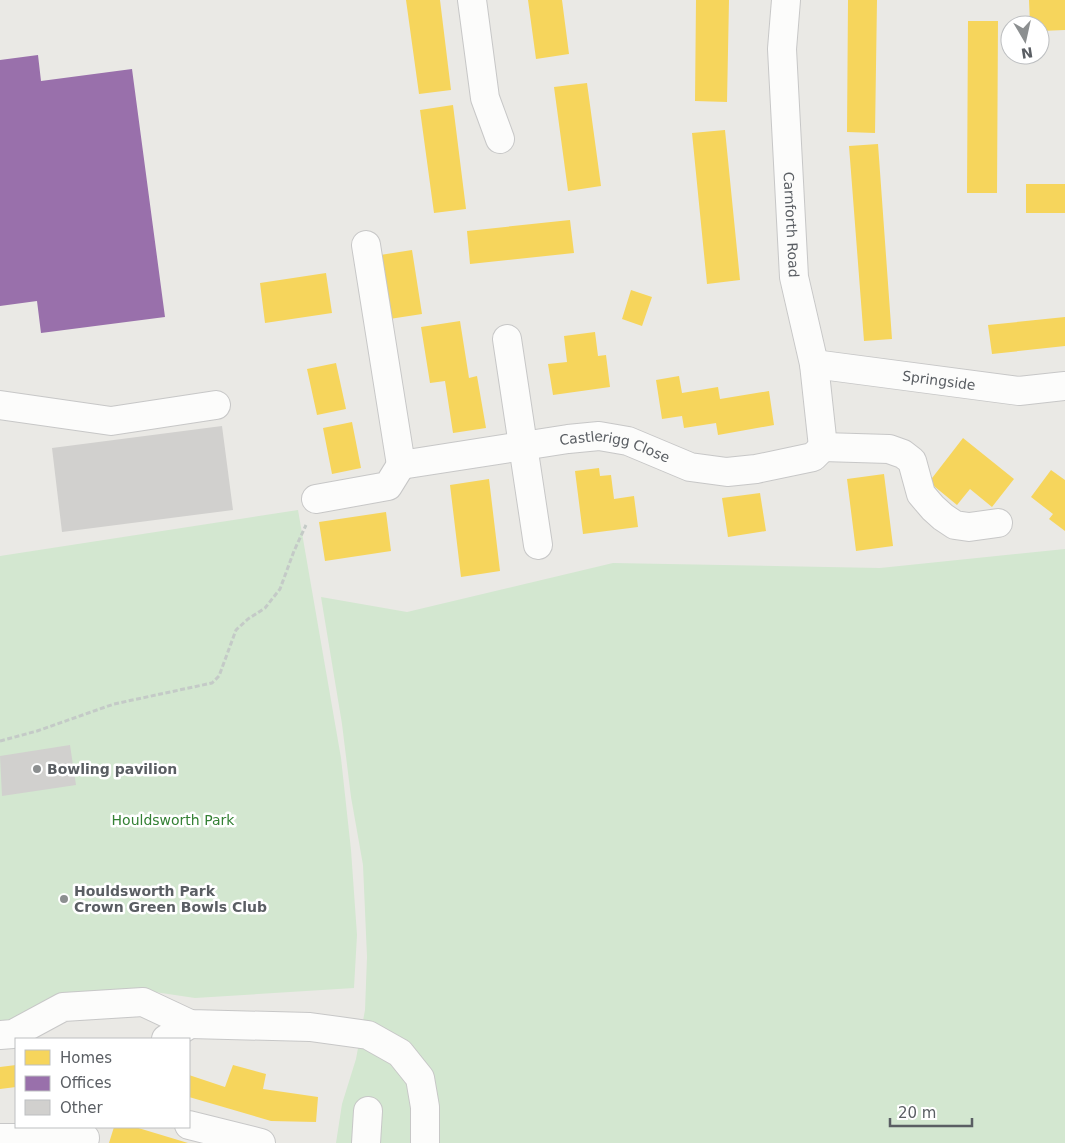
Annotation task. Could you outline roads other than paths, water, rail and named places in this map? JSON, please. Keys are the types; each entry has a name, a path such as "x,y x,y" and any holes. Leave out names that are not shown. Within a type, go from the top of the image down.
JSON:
{"street":[{"path":"472,0 485,98 500,139"},
{"name":"Carnforth Road","path":"786,0 782,49 794,277 814,364 823,447"},
{"path":"316,499 388,486 401,466 366,245"},
{"path":"507,340 538,545"},
{"name":"Springside","path":"814,364 1018,391 1065,386"},
{"path":"0,405 111,421 216,405"},
{"name":"Castlerigg Close","path":"401,466 568,439 599,436 628,441 690,466 728,472 756,469 813,457 823,447"},
{"path":"823,447 889,449 903,454 912,461 921,494 932,508 943,517 955,525 969,527 998,523"},
{"path":"13,1036 63,1007 143,1002 190,1024 310,1027 368,1035 400,1053 420,1078 425,1106 425,1143"},
{"path":"168,1038 190,1024"},
{"path":"366,1143 368,1111"},
{"path":"190,1124 261,1143"},
{"path":"0,1138 86,1136"}],"place":[{"name":"Bowling pavilion","path":"37,769"},
{"name":"Houldsworth Park Crown Green Bowls Club","path":"64,899"}],"park label":[{"name":"Houldsworth Park","path":"173,820"}]}
